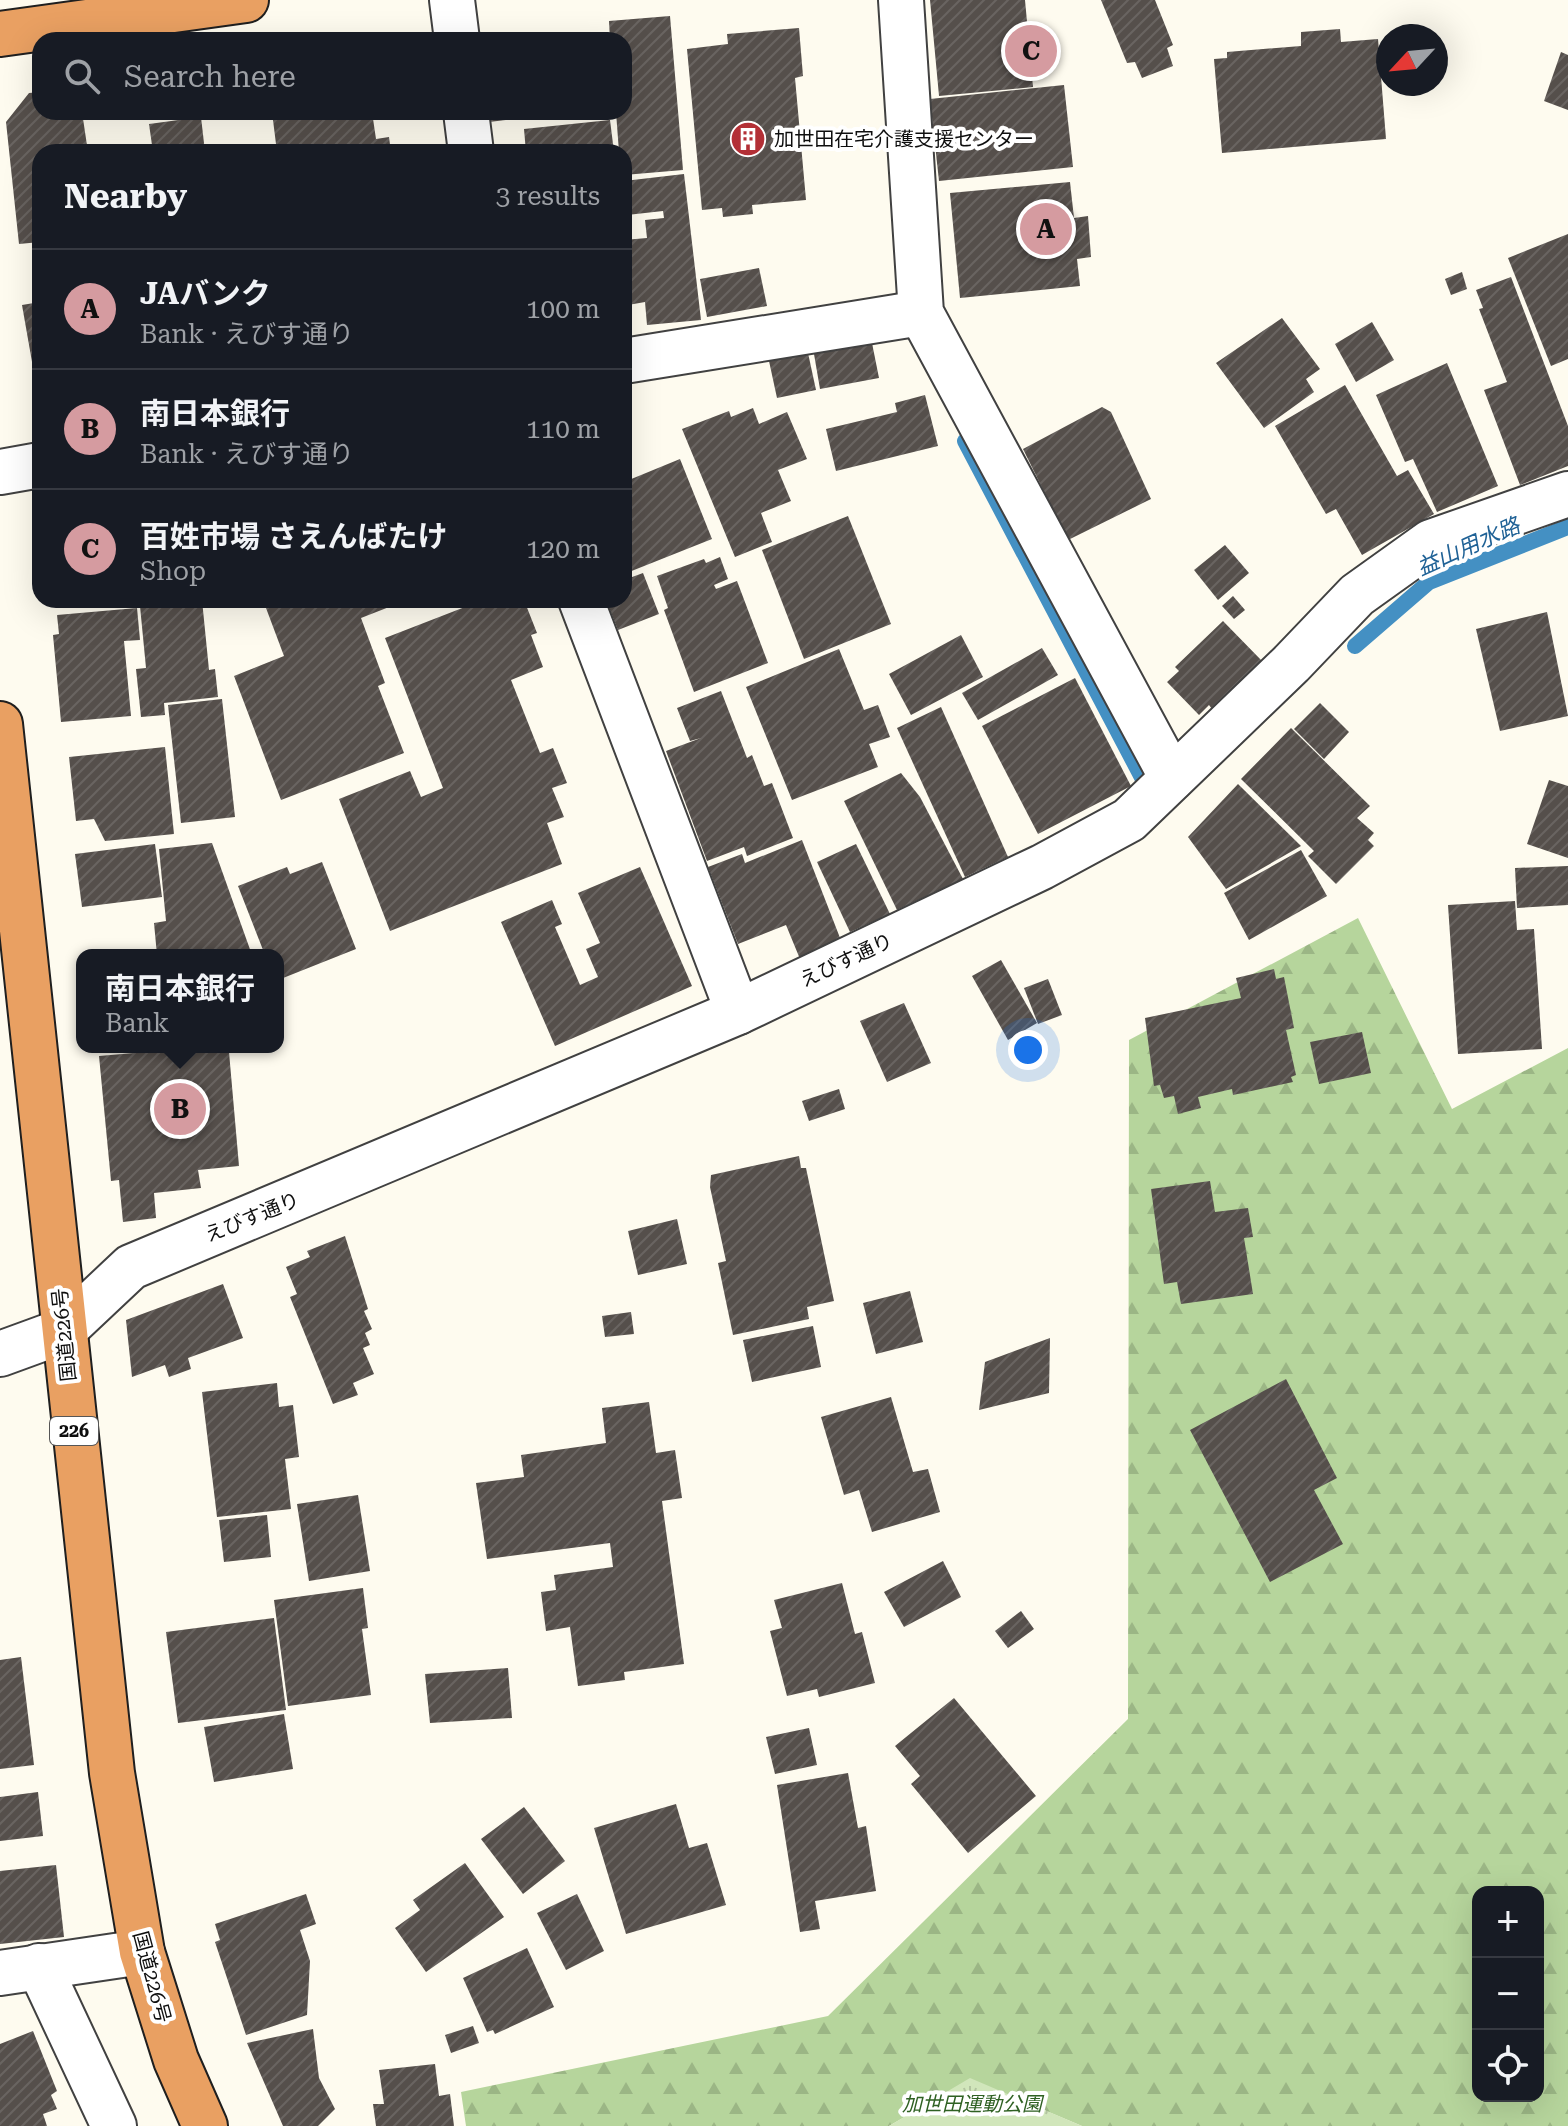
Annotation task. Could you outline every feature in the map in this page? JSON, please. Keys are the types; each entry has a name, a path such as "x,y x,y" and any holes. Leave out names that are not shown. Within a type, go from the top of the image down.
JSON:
{"highway":[{"path":"0,34 246,0"},
{"name":"国道226号","path":"1,741 112,1773 142,1952 176,2060 205,2126"}],"street":[{"path":"452,0 456,32"},
{"path":"901,0 921,313 1172,778"},
{"path":"467,120 470,144"},
{"path":"632,360 921,313"},
{"path":"0,472 32,466"},
{"name":"えびす通り","path":"63,1331 131,1267 738,1012 1042,867 1129,820 1291,664 1357,595 1431,542 1568,494"},
{"path":"584,608 738,1012"},
{"path":"0,1354 63,1331"},
{"path":"114,2126 20,1969 142,1952"}],"green space":[{"path":"1358,918 1452,1109 1568,1048 1568,2126 1082,2126 970,2079 889,2126 466,2126 461,2092 828,2016 1128,1719 1129,1040"},
{"name":"加世田運動公園","path":"970,2078 1082,2126 889,2126"}],"building":[{"path":"930,0 1025,0 1033,87 939,96"},
{"path":"1101,0 1155,0 1173,45 1167,48 1173,66 1142,78 1135,62 1127,63"},
{"path":"670,16 683,170 632,174 632,144 618,144 617,120 632,120 632,32 610,32 609,21"},
{"name":"加世田在宅介護支援センター","path":"799,28 803,76 795,78 806,200 752,205 753,214 723,217 722,208 702,210 687,49 728,44 727,34"},
{"path":"1340,29 1341,42 1376,39 1376,96 1383,96 1386,139 1222,153 1214,59 1227,58 1227,52 1301,46 1301,32"},
{"path":"1561,52 1568,55 1568,110 1544,101"},
{"path":"1064,85 1073,167 939,181 930,99"},
{"path":"32,93 32,120 83,120 87,144 32,144 32,243 19,244 6,122"},
{"path":"201,120 204,144 152,144 149,124"},
{"path":"273,120 373,120 376,139 389,137 390,144 276,144"},
{"path":"610,120 613,144 525,144 524,129"},
{"path":"684,174 701,320 647,325 645,302 632,304 632,239 647,238 645,220 664,218 663,211 632,214 632,180"},
{"path":"1070,182 1074,218 1088,216 1091,257 1077,259 1080,286 960,298 950,193"},
{"path":"1568,234 1568,359 1551,366 1508,258"},
{"path":"759,268 767,306 707,317 700,279"},
{"path":"1462,272 1467,289 1451,295 1445,279"},
{"path":"1511,277 1568,426 1568,466 1520,485 1484,390 1507,382 1479,309 1483,308 1476,290"},
{"path":"32,303 32,362 22,305"},
{"path":"1282,318 1320,369 1306,379 1314,392 1264,428 1216,363"},
{"path":"1372,322 1394,360 1356,382 1335,344"},
{"path":"872,343 879,378 820,389 814,354"},
{"path":"808,353 816,390 777,398 769,361"},
{"path":"1447,363 1498,486 1437,512 1413,459 1405,462 1376,395"},
{"path":"1345,385 1397,476 1408,470 1434,514 1362,555 1336,509 1326,514 1275,426"},
{"path":"925,395 938,446 836,471 826,429 897,412 895,403"},
{"path":"1102,407 1111,412 1151,499 1068,540 1023,449"},
{"path":"753,408 759,424 787,412 807,459 778,470 791,501 761,513 772,542 735,557 682,429 729,411 731,417"},
{"path":"680,459 712,539 632,571 632,479"},
{"path":"848,516 891,624 804,659 762,550"},
{"path":"1225,545 1249,573 1218,600 1194,570"},
{"path":"720,557 728,579 714,585 716,589 737,581 768,663 694,692 664,610 668,608 657,576 704,559 706,563"},
{"path":"643,573 659,614 618,630 609,608 632,608 632,577"},
{"path":"1233,596 1245,610 1234,619 1222,606"},
{"path":"137,608 140,640 124,641 131,716 61,722 53,635 59,634 57,615"},
{"path":"140,608 203,608 209,670 215,669 218,697 164,703 165,715 141,717 136,669 146,668"},
{"path":"266,608 387,608 361,618 385,683 378,686 404,753 281,800 234,676 284,656"},
{"path":"462,608 527,608 537,633 531,635 543,667 511,680 540,753 553,748 567,783 552,788 564,817 547,823 562,864 390,931 339,799 410,771 421,797 443,788 385,638"},
{"path":"1547,612 1568,716 1500,731 1476,629"},
{"path":"1223,621 1262,661 1212,709 1209,705 1199,715 1167,682 1179,671 1175,667"},
{"path":"961,635 983,677 911,715 889,674"},
{"path":"1042,648 1058,675 978,720 962,693"},
{"path":"839,649 864,710 878,705 890,737 869,744 878,767 792,800 746,687"},
{"path":"1075,678 1131,786 1038,834 982,726"},
{"path":"721,691 747,758 752,755 764,786 772,783 793,838 747,856 744,847 707,861 666,751 701,738 690,741 677,708"},
{"path":"222,699 235,817 181,823 168,705"},
{"path":"1320,703 1349,732 1324,759 1294,729"},
{"path":"941,707 1008,857 965,877 897,728"},
{"path":"1291,728 1370,806 1357,818 1374,833 1368,840 1374,846 1336,884 1308,856 1314,851 1241,779"},
{"path":"165,747 174,834 105,841 94,819 76,821 69,757"},
{"path":"901,773 920,797 963,879 897,910 844,801"},
{"path":"1549,780 1568,786 1568,858 1527,844"},
{"path":"1238,784 1301,846 1226,889 1188,837"},
{"path":"802,840 842,943 800,959 786,925 738,944 708,867 742,854 745,863"},
{"path":"212,843 250,949 156,949 154,923 166,921 159,849"},
{"path":"155,844 162,897 82,907 75,854"},
{"path":"856,844 890,914 850,932 817,862"},
{"path":"1301,850 1327,896 1249,940 1224,893"},
{"path":"322,862 356,949 284,978 284,949 263,949 238,886 287,867 290,874"},
{"path":"1568,866 1568,905 1517,908 1515,868"},
{"path":"640,867 692,986 555,1046 501,922 552,900 562,924 555,927 580,985 598,977 586,949 600,943 578,893"},
{"path":"1515,901 1517,930 1534,929 1542,1049 1458,1054 1448,905"},
{"path":"1001,960 1037,1023 1008,1040 972,976"},
{"path":"1274,969 1276,979 1284,977 1294,1028 1286,1030 1296,1075 1291,1077 1293,1082 1233,1095 1232,1089 1198,1097 1201,1108 1178,1114 1174,1096 1164,1098 1160,1085 1154,1086 1145,1018 1241,998 1236,978"},
{"path":"1048,979 1062,1015 1038,1024 1024,988"},
{"path":"904,1003 931,1063 887,1082 860,1021"},
{"path":"1362,1032 1371,1073 1319,1084 1310,1042"},
{"path":"229,1053 239,1166 198,1170 201,1188 154,1193 156,1218 123,1222 119,1180 111,1181 99,1056"},
{"path":"839,1089 845,1109 809,1121 802,1101"},
{"path":"799,1156 801,1168 806,1168 834,1301 807,1307 809,1319 733,1335 718,1263 726,1261 710,1187 711,1175"},
{"path":"1210,1181 1215,1212 1248,1208 1253,1237 1244,1238 1253,1294 1181,1304 1177,1282 1164,1284 1151,1189"},
{"path":"677,1219 687,1264 638,1275 628,1231"},
{"path":"345,1236 368,1309 364,1311 372,1329 365,1333 370,1345 363,1348 374,1374 353,1383 358,1395 333,1404 290,1297 297,1294 286,1267 310,1257 307,1251"},
{"path":"223,1284 243,1338 188,1358 191,1369 169,1377 165,1365 132,1377 126,1320"},
{"path":"910,1291 923,1342 876,1354 863,1303"},
{"path":"631,1312 634,1334 605,1337 602,1316"},
{"path":"813,1326 821,1367 752,1382 743,1340"},
{"path":"1050,1338 1049,1393 979,1410 985,1362"},
{"path":"1286,1379 1337,1478 1314,1490 1343,1544 1270,1582 1190,1430"},
{"path":"277,1383 279,1407 293,1405 299,1457 285,1459 291,1509 217,1517 202,1392"},
{"path":"891,1397 913,1472 928,1469 940,1512 872,1532 859,1490 844,1495 821,1417"},
{"path":"649,1402 656,1453 675,1450 682,1498 662,1501 684,1664 624,1672 625,1680 578,1686 570,1627 546,1631 541,1592 556,1590 554,1575 613,1567 610,1543 487,1559 476,1483 524,1477 521,1455 606,1443 602,1408"},
{"path":"358,1495 370,1571 309,1581 297,1504"},
{"path":"267,1515 271,1557 224,1562 219,1520"},
{"path":"943,1561 961,1597 904,1627 884,1592"},
{"path":"842,1583 855,1634 862,1632 875,1683 819,1697 817,1689 787,1696 770,1631 782,1628 774,1600"},
{"path":"363,1588 368,1628 362,1629 371,1695 288,1706 274,1600"},
{"path":"1021,1611 1034,1629 1008,1648 995,1631"},
{"path":"274,1618 286,1710 178,1723 166,1632"},
{"path":"21,1657 34,1765 0,1769 0,1660"},
{"path":"508,1668 512,1718 430,1723 425,1674"},
{"path":"954,1698 1036,1796 968,1853 911,1784 920,1776 895,1746"},
{"path":"284,1714 293,1769 214,1782 204,1727"},
{"path":"809,1728 817,1765 775,1774 766,1737"},
{"path":"848,1773 858,1828 866,1826 876,1891 815,1901 820,1929 800,1932 777,1785"},
{"path":"38,1792 43,1836 0,1841 0,1797"},
{"path":"676,1804 689,1848 707,1843 726,1905 626,1934 594,1828"},
{"path":"524,1807 565,1861 523,1894 481,1839"},
{"path":"465,1863 504,1917 426,1972 395,1928 420,1910 413,1900"},
{"path":"56,1865 64,1937 0,1944 0,1871"},
{"path":"306,1894 316,1924 300,1930 310,1961 307,2015 246,2035 215,1942 220,1940 215,1924"},
{"path":"577,1894 604,1951 566,1970 537,1913"},
{"path":"527,1948 554,2007 495,2034 493,2030 487,2032 463,1978"},
{"path":"473,2026 479,2043 451,2053 445,2035"},
{"path":"313,2029 319,2078 335,2109 318,2126 283,2126 247,2043"},
{"path":"33,2031 57,2091 51,2095 57,2109 43,2114 47,2126 0,2126 0,2044"},
{"path":"435,2064 439,2096 450,2094 454,2126 376,2126 373,2104 384,2104 379,2070"}],"waterway":[{"path":"965,441 1145,783"},
{"name":"益山用水路","path":"1355,646 1429,582 1568,527"}],"place":[{"name":"百姓市場 さえんばたけ","path":"1031,51"},
{"name":"加世田在宅介護支援センター","path":"748,139"},
{"name":"JAバンク","path":"1046,229"},
{"name":"南日本銀行","path":"180,1109"}]}
